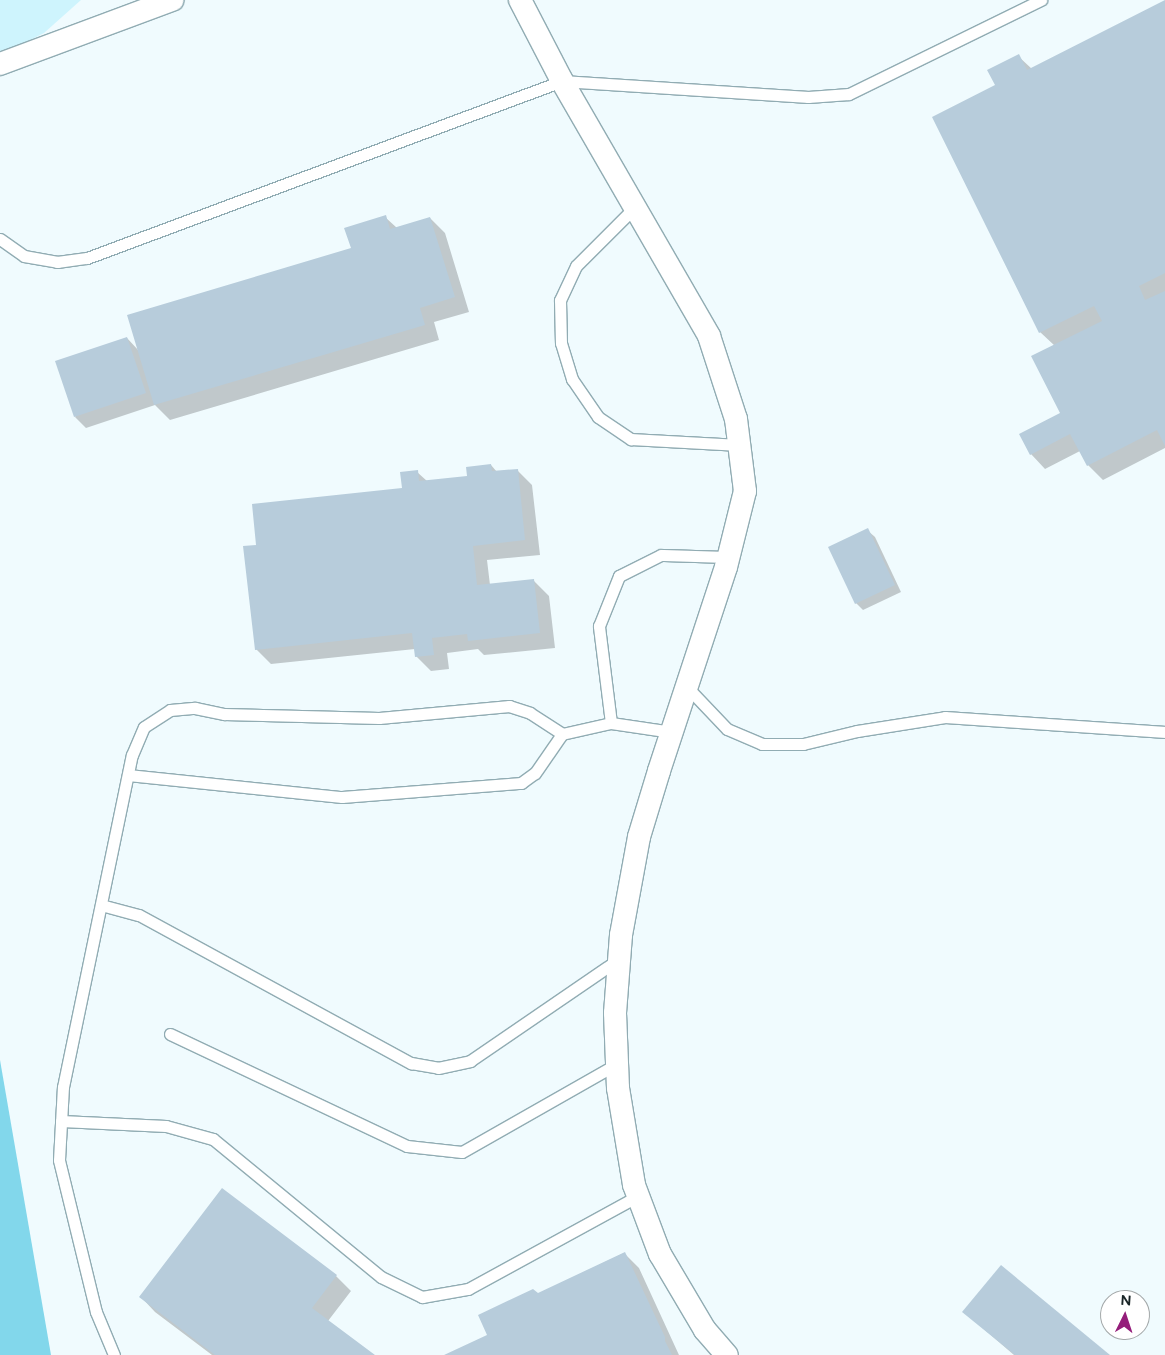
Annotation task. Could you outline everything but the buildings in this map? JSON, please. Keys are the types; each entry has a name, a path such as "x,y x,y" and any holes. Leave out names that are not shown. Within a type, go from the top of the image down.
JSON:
{"street":[{"path":"0,64 172,0"},
{"path":"520,0 562,81 710,336 736,419 746,492 729,556 639,837 621,935 615,1013 618,1088 634,1184 660,1254 705,1330 727,1355"}],"lane":[{"path":"0,239 24,256 57,262 87,258 562,81 808,97 849,94 1041,0"},
{"path":"635,207 576,266 560,300 561,343 572,378 598,417 631,439 739,445"},
{"path":"610,723 599,626 619,576 661,555 729,556"},
{"path":"687,687 727,728 762,744 803,744 857,731 945,717 1165,732"},
{"path":"114,1355 96,1312 59,1160 63,1087 132,756 144,727 170,710 195,708 224,714 379,718 509,706 530,713 562,734"},
{"path":"128,774 342,797 521,783 536,773 562,734 610,723 672,732"},
{"path":"101,905 140,915 411,1063 438,1068 470,1061 619,958"},
{"path":"170,1034 407,1146 462,1152 617,1064"},
{"path":"61,1122 166,1126 213,1138 381,1277 422,1297 468,1289 638,1196"}],"shaded area":[{"path":"0,0 81,0 44,33 0,55"},
{"path":"0,1060 51,1355 0,1355"}]}
